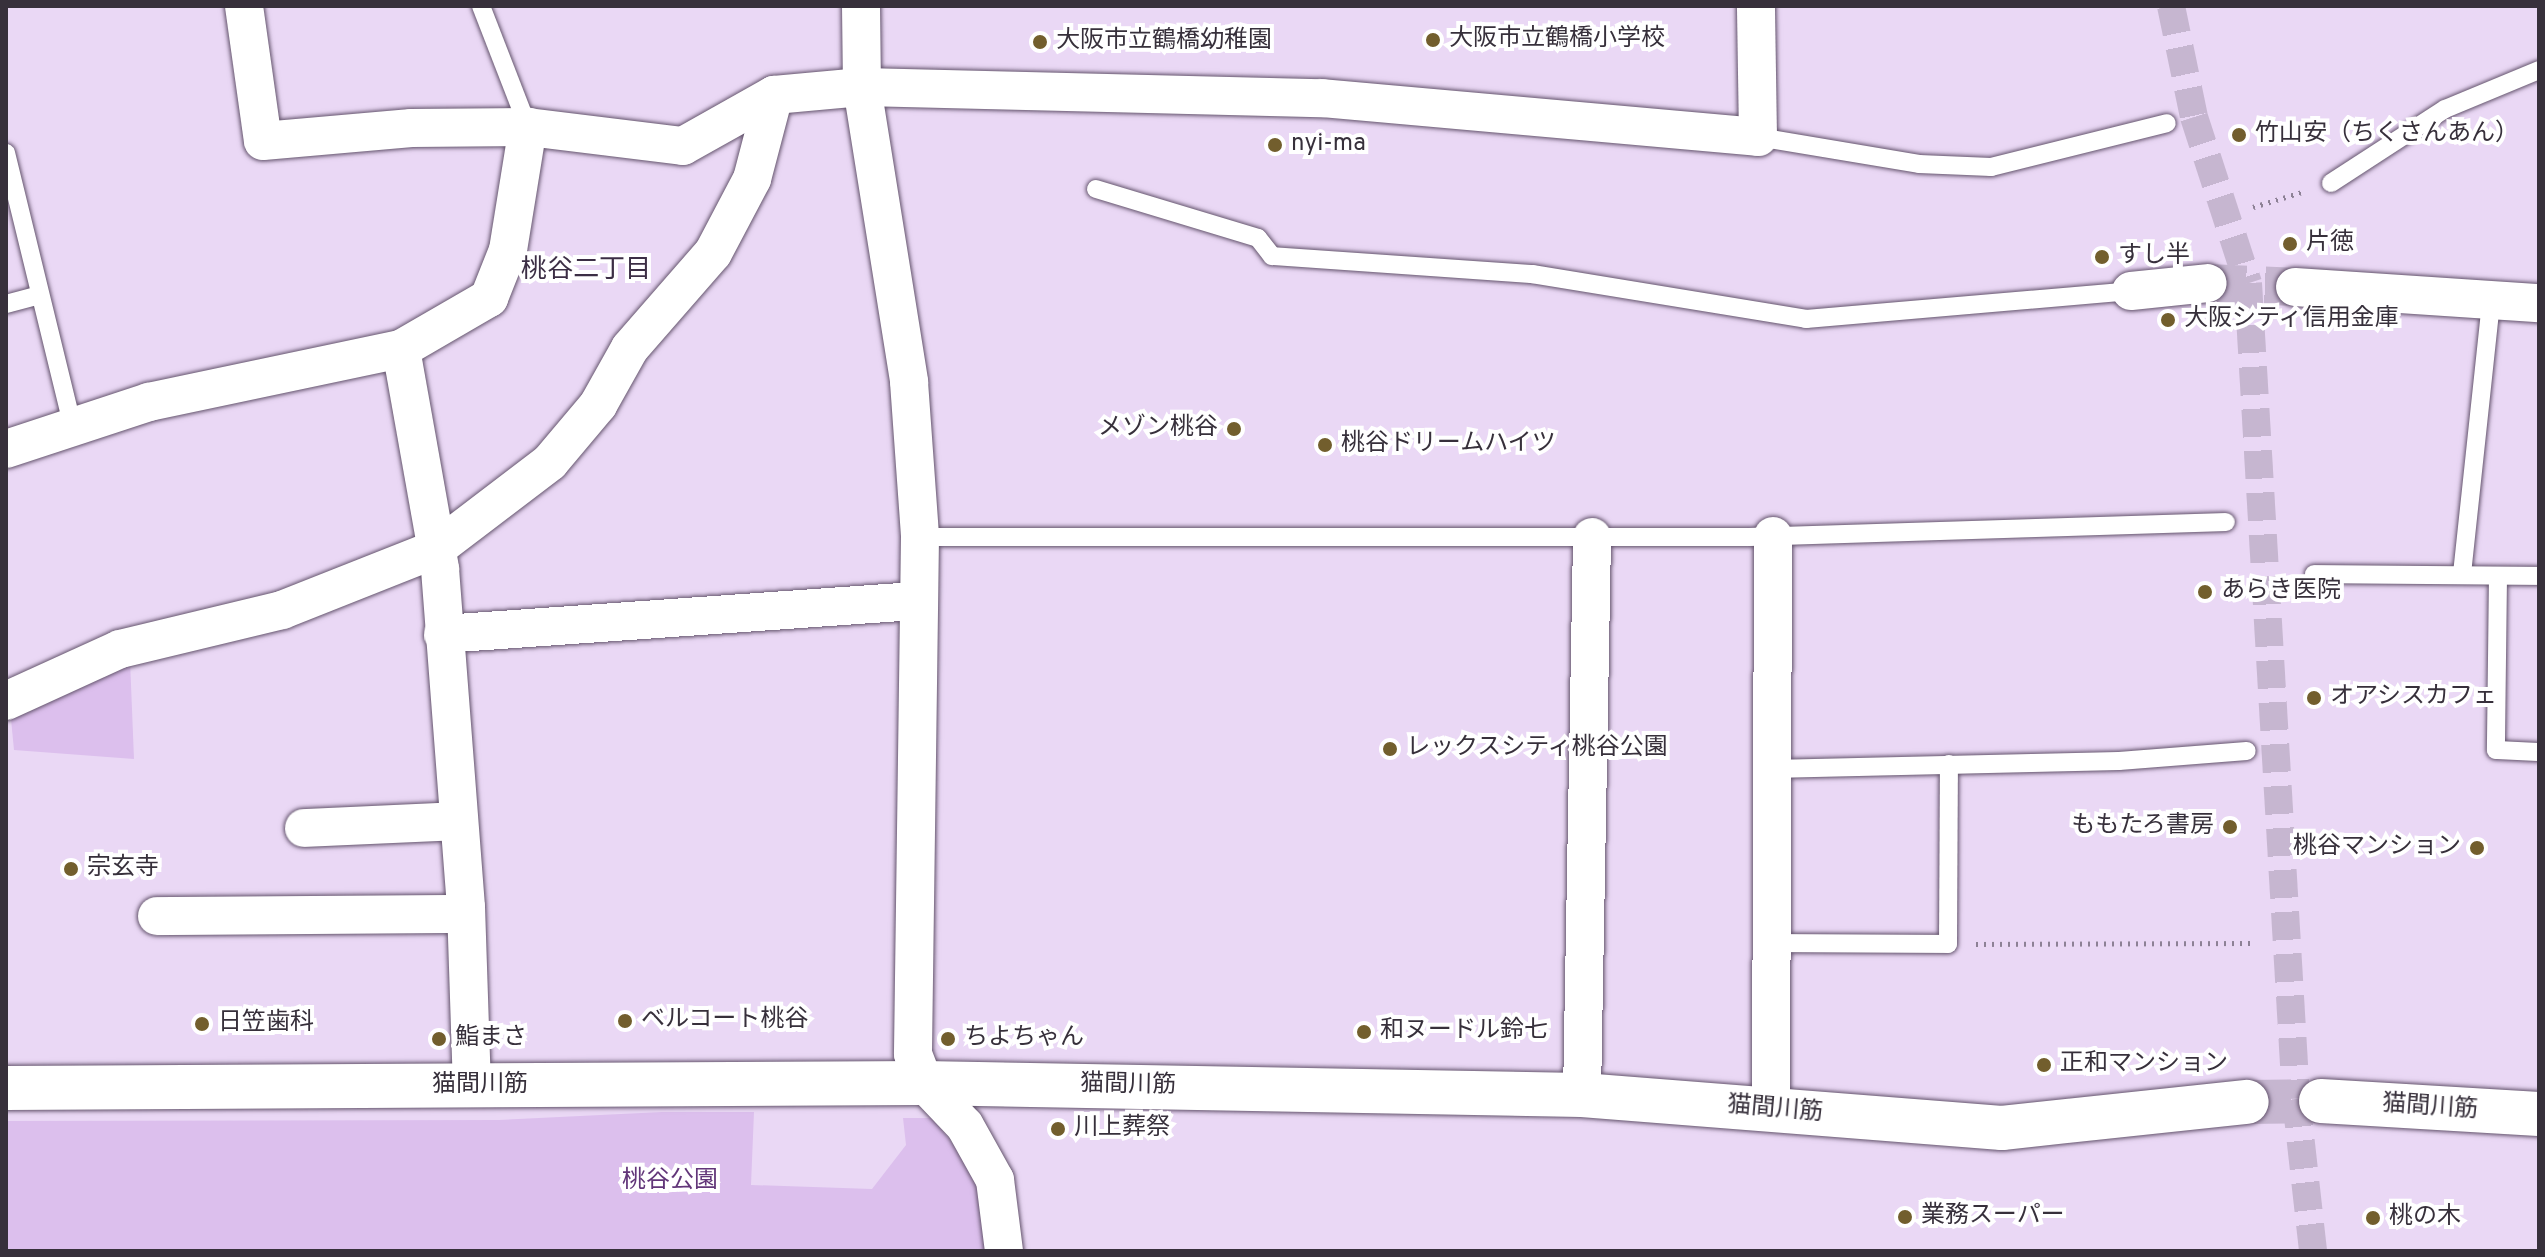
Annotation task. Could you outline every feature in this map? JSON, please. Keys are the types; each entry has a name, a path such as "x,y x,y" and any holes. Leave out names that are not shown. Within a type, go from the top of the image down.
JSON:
{"street":[{"path":"244,6 263,141 411,128 528,127 683,146 774,95 862,87 1322,98 1758,137 1756,6"},
{"path":"861,6 862,87 909,382 920,537 913,1054 924,1083 965,1126 995,1180 1004,1251"},
{"path":"6,701 120,649 282,610 436,549 550,462 598,405 630,348 713,253 752,179 774,95"},
{"path":"6,449 149,402 401,349 489,298 508,250 528,127"},
{"path":"2131,291 2208,283"},
{"path":"2295,287 2539,303"},
{"path":"401,349 436,549 465,914 472,1086"},
{"path":"1771,1110 1774,943 1771,769 1773,536"},
{"path":"1582,1095 1592,537"},
{"path":"443,634 918,601"},
{"path":"304,828 458,821"},
{"path":"157,916 465,914"},
{"name":"猫間川筋","path":"6,1088 924,1083 1582,1095 2002,1128 2247,1102"},
{"name":"猫間川筋","path":"2321,1101 2539,1114"}],"lane":[{"path":"481,6 528,127"},
{"path":"2331,183 2445,109 2539,70"},
{"path":"1758,137 1919,164 1991,167 2167,123"},
{"path":"6,153 73,427"},
{"path":"1096,189 1258,238 1272,256 1532,274 1806,319 2131,291"},
{"path":"6,304 40,295"},
{"path":"2462,574 2491,301"},
{"path":"920,537 1773,536 2226,522"},
{"path":"2314,574 2539,576"},
{"path":"2498,576 2496,750 2539,752"},
{"path":"1771,769 2119,761 2247,751"},
{"path":"1774,943 1948,944 1949,764"}],"path":[{"path":"2253,207 2331,183"},
{"path":"1948,944 2251,943"}],"green space":[{"path":"130,660 134,759 14,750 10,709"},
{"name":"桃谷公園","path":"662,1112 754,1112 751,1185 872,1189 906,1145 903,1118 932,1118 980,1178 993,1251 6,1251 6,1121 499,1120"}],"tunnel":[{"path":"2171,6 2194,117 2248,283 2296,1099 2313,1251"},
{"path":"2208,283 2295,287"},
{"path":"2247,1102 2321,1101"}],"place":[{"name":"大阪市立鶴橋小学校","path":"1433,40"},
{"name":"大阪市立鶴橋幼稚園","path":"1040,42"},
{"name":"竹山安（ちくさんあん）","path":"2239,135"},
{"name":"nyi-ma","path":"1275,145"},
{"name":"片徳","path":"2290,244"},
{"name":"すし半","path":"2102,257"},
{"name":"大阪シティ信用金庫","path":"2168,320"},
{"name":"メゾン桃谷","path":"1234,429"},
{"name":"桃谷ドリームハイツ","path":"1325,445"},
{"name":"あらき医院","path":"2205,592"},
{"name":"オアシスカフェ","path":"2314,698"},
{"name":"レックスシティ桃谷公園","path":"1390,749"},
{"name":"ももたろ書房","path":"2230,827"},
{"name":"桃谷マンション","path":"2477,848"},
{"name":"宗玄寺","path":"71,869"},
{"name":"ベルコート桃谷","path":"625,1021"},
{"name":"日笠歯科","path":"202,1024"},
{"name":"和ヌードル鈴七","path":"1364,1032"},
{"name":"鮨まさ","path":"439,1039"},
{"name":"ちよちゃん","path":"948,1039"},
{"name":"正和マンション","path":"2044,1065"},
{"name":"川上葬祭","path":"1058,1129"},
{"name":"業務スーパー","path":"1905,1217"},
{"name":"桃の木","path":"2373,1218"}],"district":[{"name":"桃谷二丁目","path":"586,271"}]}
